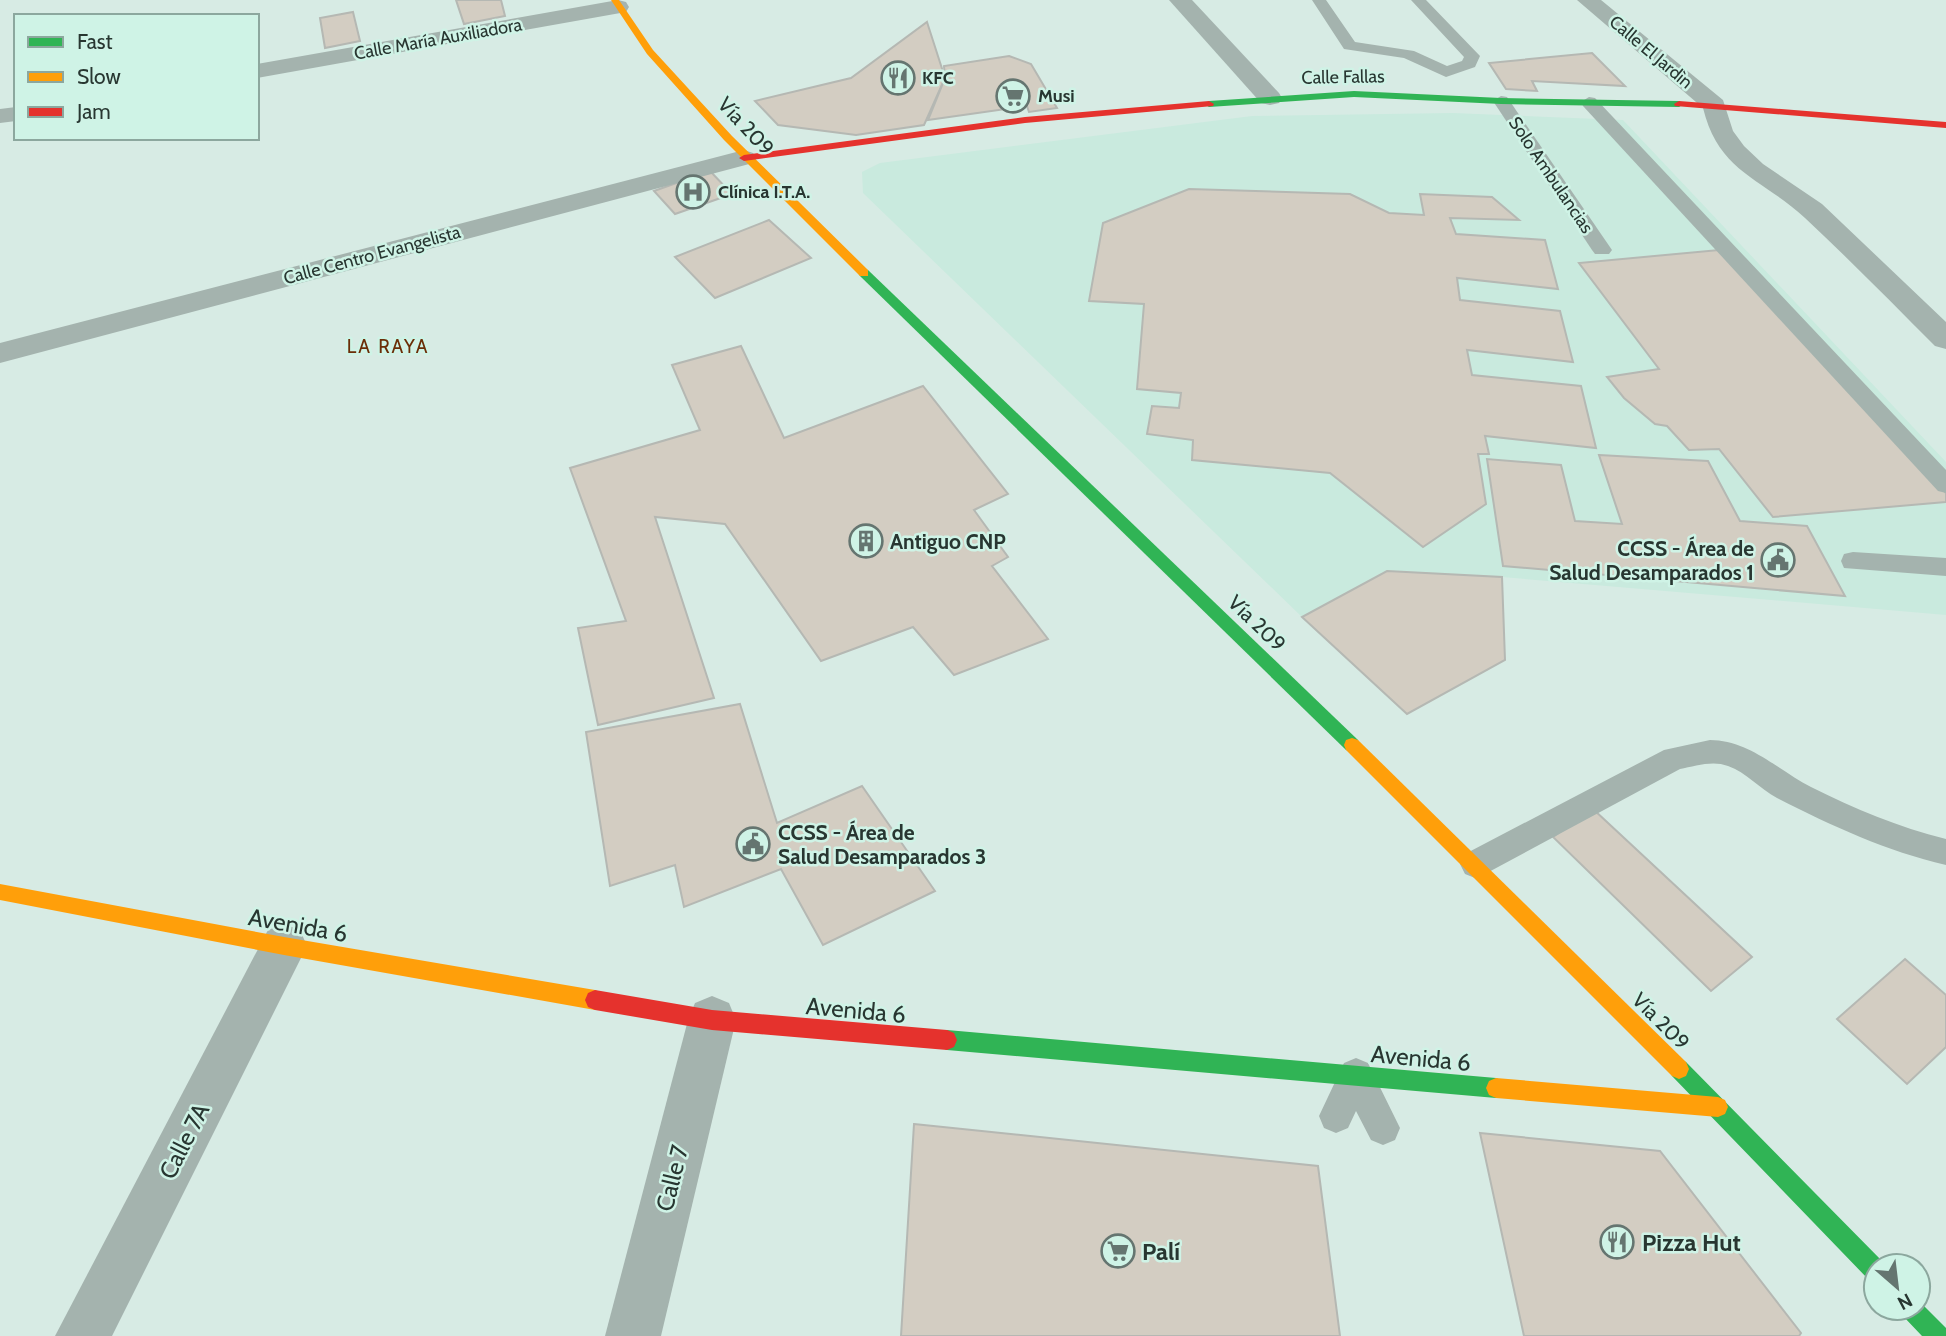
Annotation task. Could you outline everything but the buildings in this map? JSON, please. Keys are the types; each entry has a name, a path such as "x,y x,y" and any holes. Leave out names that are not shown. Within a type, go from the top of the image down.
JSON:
{"street":[{"path":"1180,0 1270,98"},
{"name":"Calle El Jardìn","path":"1588,0 1714,104"},
{"name":"Calle María Auxiliadora","path":"259,71 616,3"},
{"name":"Vía 209","path":"616,3 658,60 744,158 962,365 1475,864 1718,1107 1862,1256"},
{"name":"Calle Fallas","path":"744,158 1025,121 1270,98 1354,94 1501,101 1714,104 1946,125"},
{"path":"1714,104 1721,131 1735,151 1754,170 1812,210 1946,339"},
{"name":"Calle Centro Evangelista","path":"0,353 744,158"},
{"name":"Avenida 6","path":"0,892 284,946 712,1020 1718,1107"},
{"name":"Calle 7A","path":"83,1336 284,946"},
{"name":"Calle 7","path":"632,1336 712,1020"},
{"path":"1924,1322 1938,1336"}],"lane":[{"path":"1319,0 1350,46 1408,54 1446,72 1456,99"},
{"path":"1418,0 1472,56 1469,64 1446,72"},
{"name":"Solo Ambulancias","path":"1501,101 1602,250"},
{"path":"1589,102 1946,485"},
{"path":"1853,561 1946,567"},
{"path":"1475,864 1674,760 1710,751 1734,755 1772,780 1840,817 1904,843 1946,852"},
{"path":"1336,1116 1356,1075"},
{"path":"1356,1075 1383,1128"}],"shaded area":[{"path":"1453,113 1623,120 1946,462 1946,615 1502,577 1387,571 1302,617 863,193 862,172 880,163 1252,116"}],"traffic: fast":[{"path":"1209,104 1354,94 1501,101 1679,104"},
{"path":"864,273 1352,745"},
{"path":"947,1040 1496,1088"},
{"path":"1679,1069 1862,1257"},
{"path":"1924,1322 1938,1336"}],"traffic: slow":[{"path":"615,0 650,52 728,138 864,273"},
{"path":"1352,745 1679,1069"},
{"path":"0,892 284,946 595,1000"},
{"path":"1496,1088 1718,1107"}],"traffic: jam":[{"path":"744,158 1025,120 1209,104"},
{"path":"1679,104 1946,125"},
{"path":"595,1000 712,1020 947,1040"}],"place":[{"name":"KFC","path":"898,78"},
{"name":"Musi","path":"1013,96"},
{"name":"Clínica I.T.A.","path":"693,192"},
{"name":"Antiguo CNP","path":"866,541"},
{"name":"CCSS - Área de Salud Desamparados 1","path":"1778,560"},
{"name":"CCSS - Área de Salud Desamparados 3","path":"753,844"},
{"name":"Pizza Hut","path":"1617,1242"},
{"name":"Palí","path":"1118,1251"}],"district":[{"name":"LA RAYA","path":"388,346"}]}
